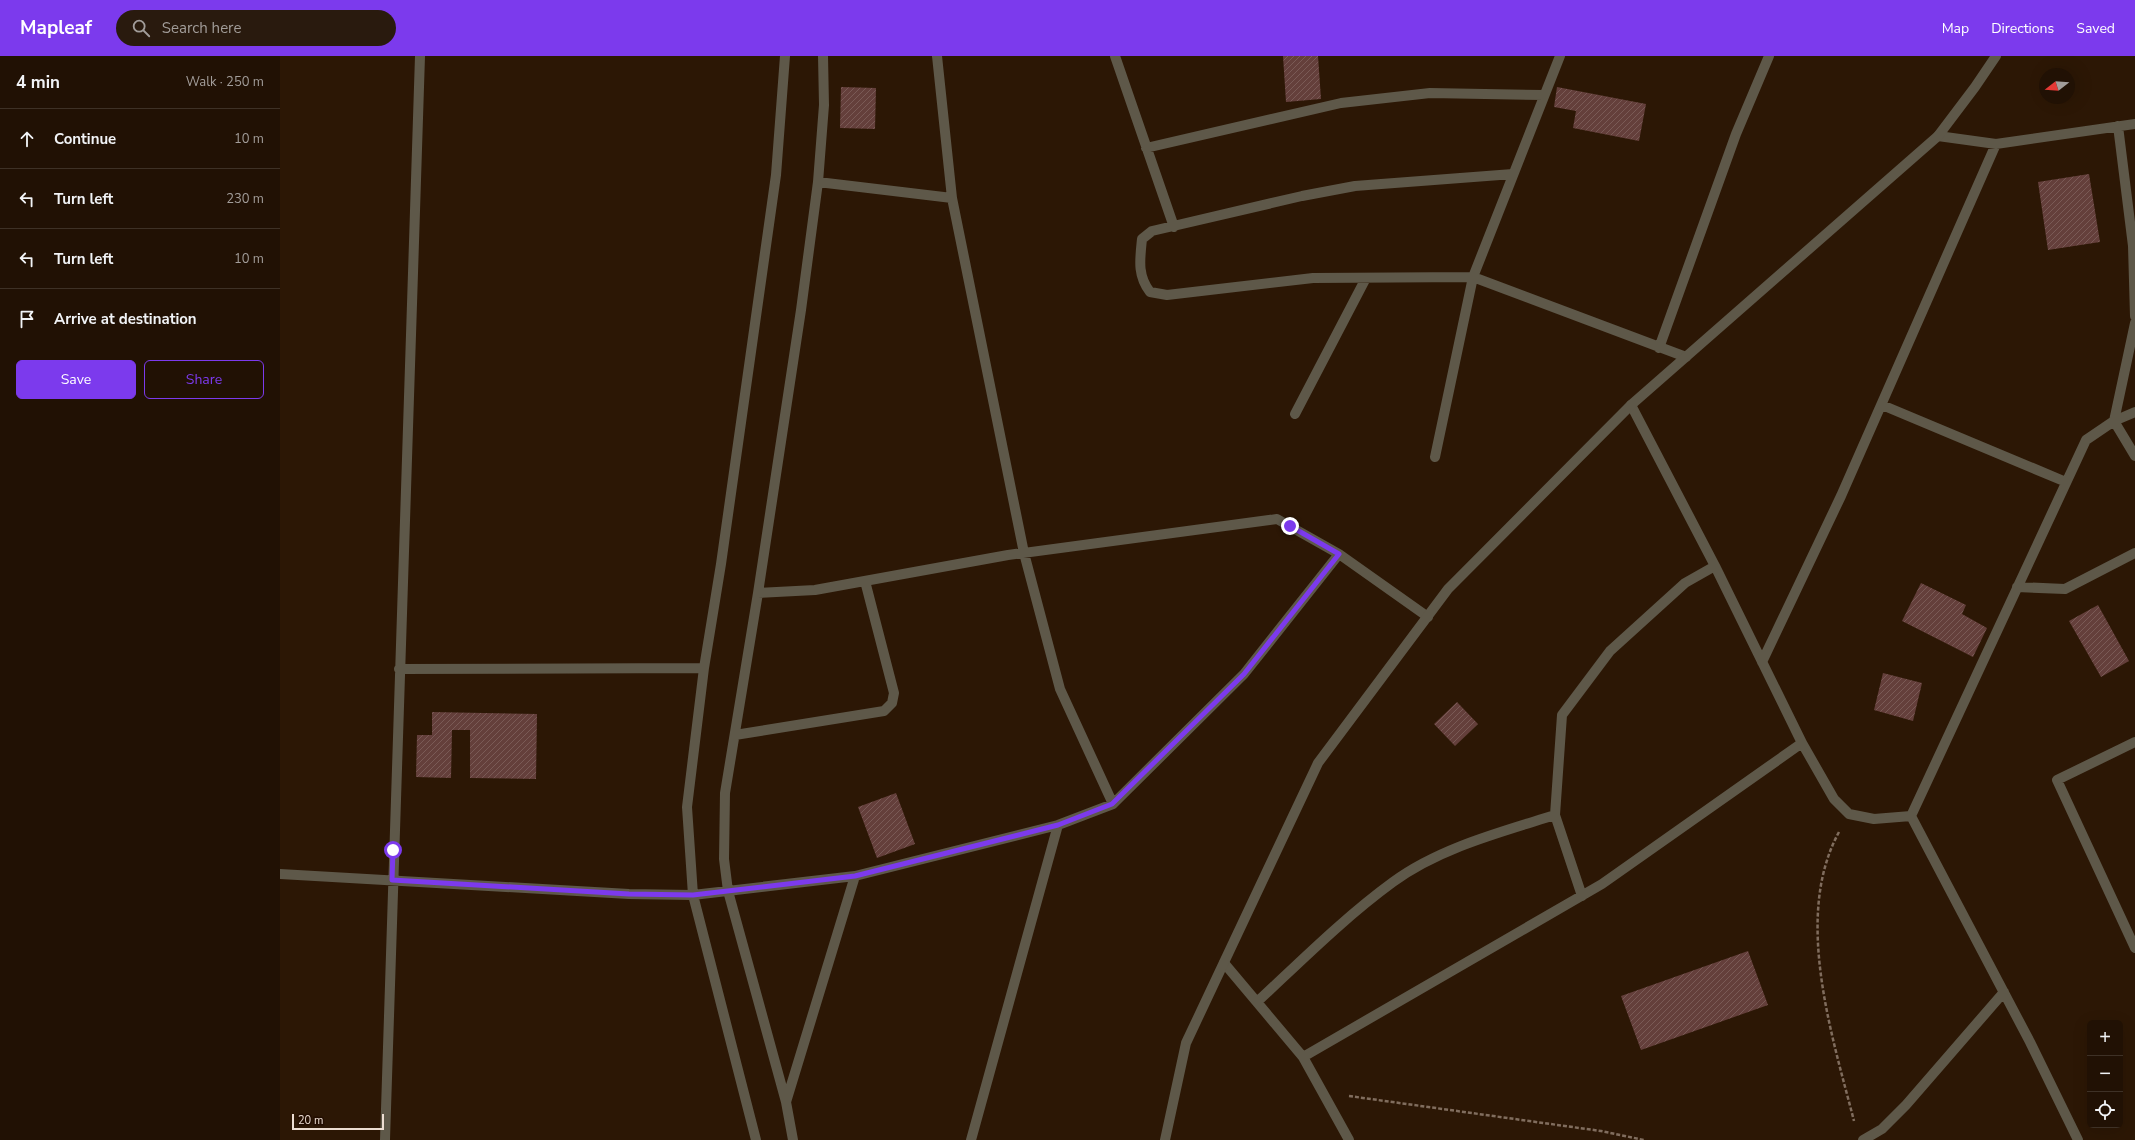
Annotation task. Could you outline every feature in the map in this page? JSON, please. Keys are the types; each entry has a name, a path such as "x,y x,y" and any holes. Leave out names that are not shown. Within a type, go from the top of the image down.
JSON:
{"street":[{"path":"384,1140 420,56"},
{"path":"756,1140 693,895 687,807 704,668 721,564 776,175 785,56"},
{"path":"793,1140 786,1102 728,891 724,859 725,793 758,593 801,310 818,182 824,105 823,56"},
{"path":"937,56 952,198 1024,553 1060,689 1112,804"},
{"path":"1115,56 1174,227"},
{"path":"1435,457 1473,277 1560,56"},
{"path":"1659,348 1736,134 1769,56"},
{"path":"1165,1140 1186,1043 1318,762 1448,589 1631,405 1938,136 1996,56"},
{"path":"1146,148 1341,103 1430,94 1544,95"},
{"path":"1938,136 1996,144 2135,124"},
{"path":"2118,126 2133,246 2135,316"},
{"path":"1762,662 1841,496 1996,144"},
{"path":"1514,174 1354,186 1302,196 1152,231 1142,239 1139,266 1142,282 1150,292 1167,295 1313,278 1473,277 1686,357"},
{"path":"818,182 952,198"},
{"path":"1295,414 1366,278"},
{"path":"2135,323 2114,421 2135,456"},
{"path":"1631,405 1715,566 1802,743 1834,799 1849,814 1874,819 1911,816"},
{"path":"1882,405 2066,482"},
{"path":"1911,816 2086,440 2114,421 2135,412"},
{"path":"758,593 815,590 1024,553 1277,519 1339,554 1428,617"},
{"path":"2017,587 2065,589 2135,553"},
{"path":"280,874 629,894 693,895 855,876 1058,825 1112,804 1244,674 1339,554"},
{"path":"1582,896 1555,815 1562,715 1610,651 1685,583 1715,566"},
{"path":"735,735 884,711 892,703 894,693 865,581"},
{"path":"399,669 704,668"},
{"path":"2135,742 2057,780 2135,948"},
{"path":"1303,1057 1602,884 1802,743"},
{"path":"1257,1002 1331,934 1394,881 1441,855 1491,835 1555,815"},
{"path":"1911,816 2004,992 2078,1140"},
{"path":"971,1140 1058,825"},
{"path":"786,1102 855,876"},
{"path":"1224,963 1303,1057 1349,1140"},
{"path":"1863,1140 1882,1129 1906,1105 2004,992"}],"path":[{"path":"1849,814 1832,844 1821,889 1818,930 1822,983 1834,1042 1855,1125"},
{"path":"1323,1093 1601,1131 1644,1140"}],"building":[{"path":"1283,56 1318,56 1321,99 1286,102"},
{"path":"841,87 876,88 875,129 840,128"},
{"path":"1557,87 1646,104 1639,141 1573,128 1576,111 1554,107"},
{"path":"2089,174 2100,242 2048,250 2038,182"},
{"path":"1921,583 1966,605 1962,614 1987,628 1973,657 1902,621"},
{"path":"2098,605 2129,661 2101,677 2069,621"},
{"path":"1883,673 1922,683 1913,721 1874,710"},
{"path":"1457,702 1478,724 1455,746 1434,724"},
{"path":"432,712 537,714 536,779 470,778 470,730 452,730 451,778 416,777 417,735 432,735"},
{"path":"896,793 915,844 877,858 858,807"},
{"path":"1748,951 1768,1005 1641,1050 1621,996"}],"route":[{"path":"393,850 392,880 629,894 693,895 855,876 1058,825 1112,804 1244,674 1339,554 1290,526"}]}
